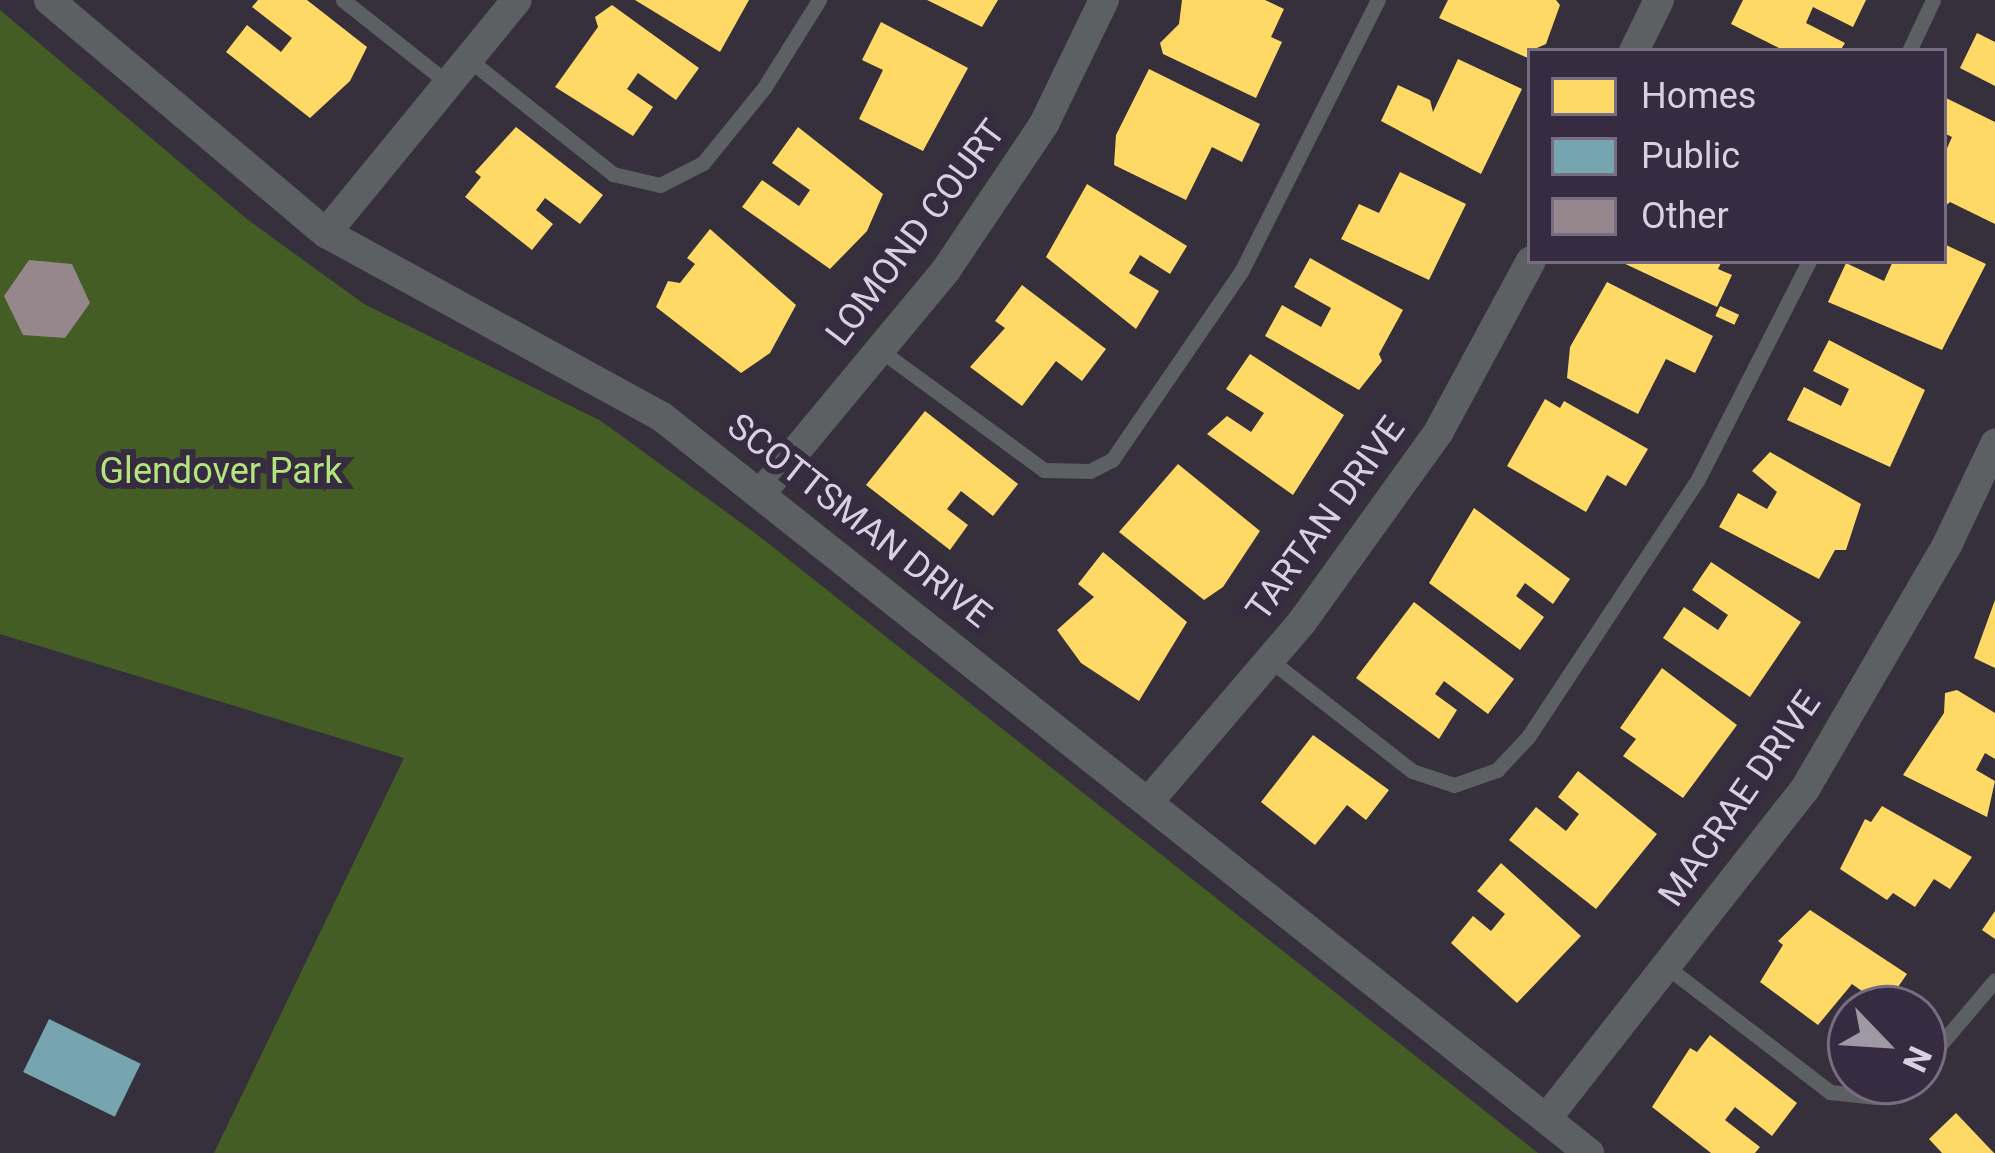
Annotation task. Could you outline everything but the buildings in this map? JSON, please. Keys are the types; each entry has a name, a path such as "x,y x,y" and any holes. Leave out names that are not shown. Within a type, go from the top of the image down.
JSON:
{"street":[{"name":"SCOTTSMAN DRIVE","path":"49,0 326,233 613,384 761,493 1550,1114 1589,1153"},
{"path":"326,233 517,0"},
{"name":"LOMOND COURT","path":"761,493 946,270 1044,124 1104,0"},
{"path":"1635,48 1658,0"},
{"name":"TARTAN DRIVE","path":"1150,800 1270,660 1439,431 1529,264"},
{"name":"MACRAE DRIVE","path":"1550,1114 1805,789 1937,562 1995,444"}],"lane":[{"path":"343,0 613,174 660,185 703,163 764,88 819,0"},
{"path":"880,350 1044,470 1090,471 1112,460 1242,270 1378,0"},
{"path":"1910,48 1933,0"},
{"path":"1270,660 1412,771 1454,785 1497,770 1593,645 1697,482 1807,264"},
{"path":"1667,967 1827,1089"},
{"path":"1947,1037 1995,980"}],"green space":[{"name":"Glendover Park","path":"0,10 248,220 364,304 601,421 755,533 1538,1153 214,1153 404,758 0,634"}]}
